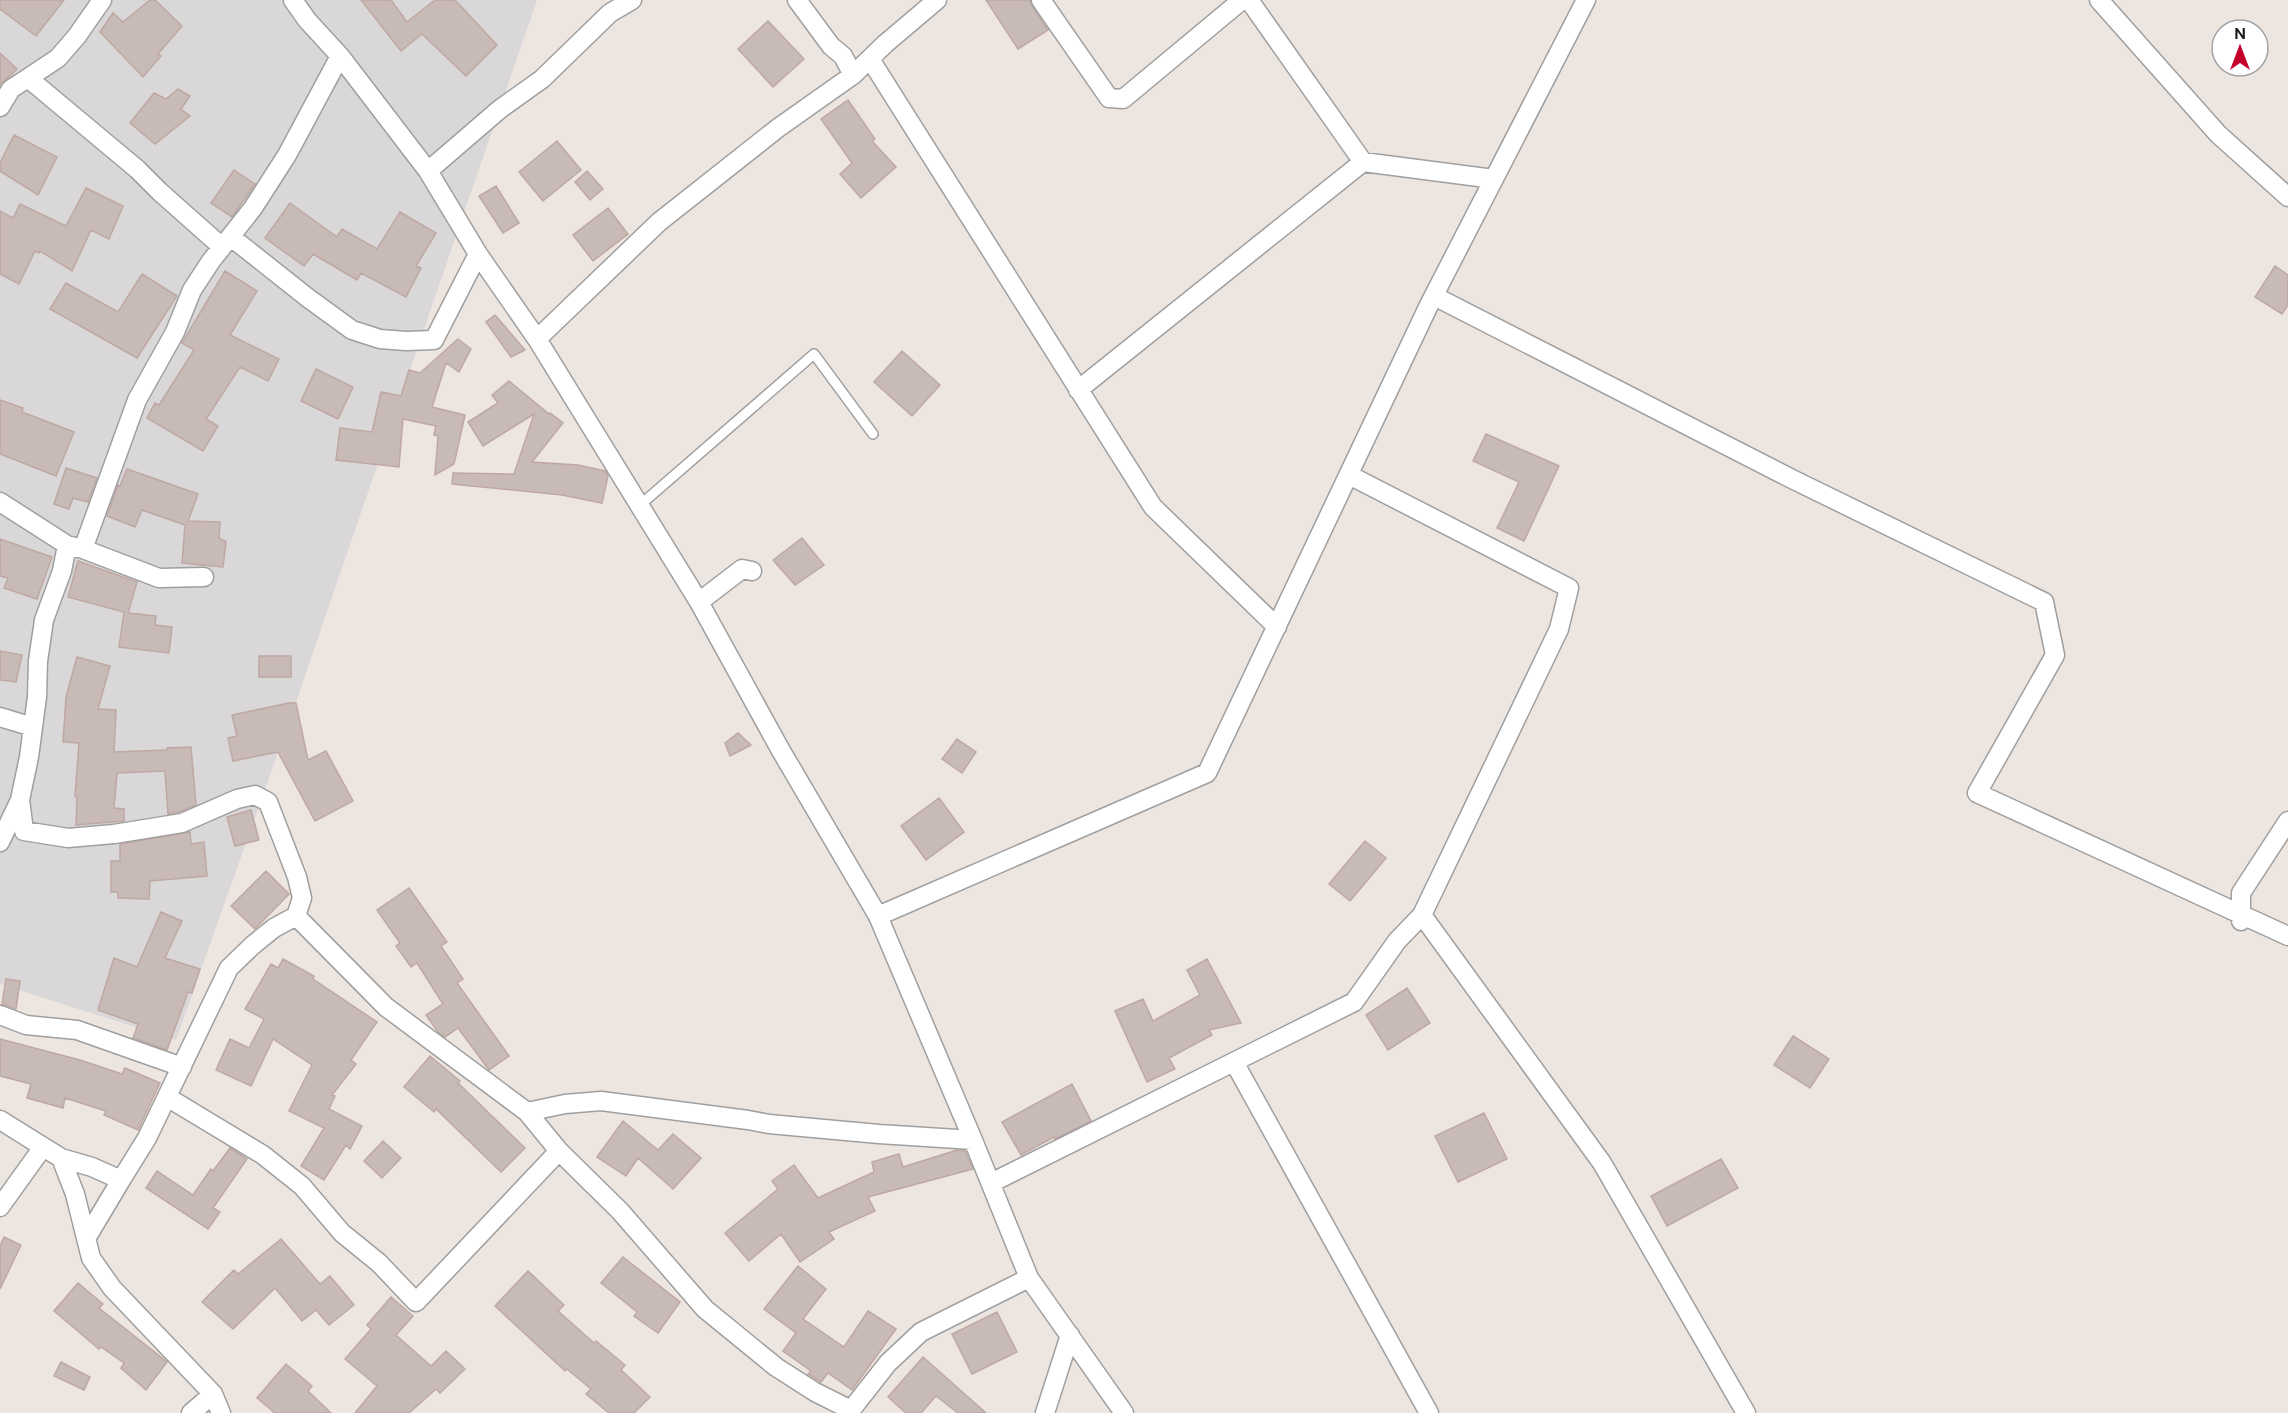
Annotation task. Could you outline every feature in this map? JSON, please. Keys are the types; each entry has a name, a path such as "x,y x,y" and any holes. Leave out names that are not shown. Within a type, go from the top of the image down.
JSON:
{"street":[{"path":"0,107 10,89 58,58 102,0"},
{"path":"293,0 307,20 340,56 428,171 478,254 537,339 699,602 780,749 878,916 1029,1278 1124,1413"},
{"path":"428,171 500,109 542,79 604,7 632,0"},
{"path":"797,0 831,46 843,56 853,75"},
{"path":"537,339 659,222 778,128 853,75 937,0"},
{"path":"1041,0 1109,98 1124,99 1242,0"},
{"path":"1249,0 1364,162"},
{"path":"878,916 1207,773 1434,296 1586,0"},
{"path":"2099,0 2218,134 2288,197"},
{"path":"0,842 20,800 33,727 44,620 62,571 75,547 137,400 175,332 192,290 253,208 287,154 340,56"},
{"path":"870,59 1153,507 1277,627"},
{"path":"28,78 226,242 352,330 380,339 434,340 478,254"},
{"path":"1078,390 1364,162 1494,179"},
{"path":"1434,296 1794,480 2044,602 2055,655 1977,793 2241,918 2288,936"},
{"path":"991,1184 1354,1002 1397,940 1422,915 1559,629 1569,588 1349,475"},
{"path":"0,502 75,547 159,578 204,577"},
{"path":"699,602 742,569 753,571"},
{"path":"0,717 33,727"},
{"path":"20,800 24,831 68,838 182,824 237,799 255,795 268,802 297,877 302,898 296,916 274,928 229,968 147,1138 87,1237"},
{"path":"2241,918 2241,893 2288,821"},
{"path":"1422,915 1602,1163 1746,1413"},
{"path":"296,916 386,1007 527,1112 559,1151 620,1211 705,1309 776,1367 814,1392 851,1410 888,1363 921,1332 1029,1278"},
{"path":"0,1015 26,1024 77,1030 182,1067"},
{"path":"1234,1062 1429,1413"},
{"path":"167,1097 263,1155 302,1186 342,1233 379,1263 416,1302 559,1151"},
{"path":"527,1112 566,1104 601,1101 769,1124 973,1140"},
{"path":"0,1120 61,1158 92,1167 122,1180"},
{"path":"0,1207 43,1147"},
{"path":"61,1158 75,1194 91,1258 112,1288 213,1394 221,1413"},
{"path":"1045,1413 1070,1335"},
{"path":"191,1413 213,1394"}],"lane":[{"path":"639,506 814,354 873,434"}],"shaded area":[{"path":"0,0 537,0 296,702 176,1040 0,984"}],"building":[{"path":"0,0 64,0 36,36 0,9"},
{"path":"150,0 155,0 182,26 158,54 161,56 143,77 100,32 113,13 123,22"},
{"path":"361,0 391,0 407,22 435,0 455,0 497,45 466,76 422,34 401,51"},
{"path":"986,0 1030,0 1048,30 1018,49"},
{"path":"768,21 804,59 773,87 738,49"},
{"path":"0,53 17,69 0,85"},
{"path":"178,89 190,96 181,109 190,116 155,144 130,123 154,93 166,99"},
{"path":"848,100 875,139 872,141 896,167 861,198 840,174 852,163 821,119"},
{"path":"14,135 57,157 38,195 0,171 0,163"},
{"path":"557,141 581,170 543,201 519,172"},
{"path":"234,170 255,184 232,217 211,203"},
{"path":"587,171 603,189 590,200 575,182"},
{"path":"496,186 519,223 503,233 479,196"},
{"path":"86,188 123,206 109,239 91,230 72,271 40,251 39,253 35,251 19,284 0,274 0,211 13,218 20,204 66,226"},
{"path":"290,203 337,237 342,229 377,249 400,212 436,233 416,266 421,268 406,297 361,273 357,280 313,254 304,266 265,238"},
{"path":"608,208 628,234 593,261 573,235"},
{"path":"2275,266 2288,275 2288,305 2282,314 2255,297"},
{"path":"225,271 257,291 230,335 279,359 268,381 240,367 206,419 218,426 203,451 147,418 155,403 159,405 194,350 182,343"},
{"path":"142,274 177,296 137,358 50,309 66,283 118,312"},
{"path":"495,315 525,350 511,357 486,322"},
{"path":"458,339 471,349 459,372 446,363 432,407 465,415 454,464 435,475 438,436 434,435 436,426 403,419 399,467 336,460 340,428 372,432 381,392 401,396 409,370 420,373"},
{"path":"902,351 940,385 912,416 874,382"},
{"path":"316,369 353,387 338,419 301,401"},
{"path":"509,381 563,423 532,462 578,465 605,471 608,476 602,503 562,495 452,484 453,473 514,474 534,414 483,446 468,422 498,403 492,395"},
{"path":"0,400 23,408 22,412 74,432 56,476 0,454"},
{"path":"1486,434 1559,466 1524,541 1497,528 1519,482 1473,461"},
{"path":"66,468 97,478 88,502 73,498 69,509 54,504"},
{"path":"127,469 198,494 188,521 220,522 219,538 226,542 223,567 182,563 185,525 142,510 135,527 107,516 118,485 120,486"},
{"path":"802,538 824,565 795,585 773,560"},
{"path":"0,539 52,557 37,599 4,588 8,578 0,576"},
{"path":"78,561 137,582 128,613 156,616 155,625 172,627 169,653 119,647 124,612 68,597"},
{"path":"0,651 22,655 16,682 0,680"},
{"path":"259,656 291,656 291,677 259,677"},
{"path":"77,657 110,666 98,709 116,710 114,752 191,747 196,805 168,814 165,771 117,773 114,808 124,809 124,821 76,825 77,797 75,796 79,743 63,742 66,697"},
{"path":"296,703 308,760 326,751 353,801 315,821 278,752 233,761 228,738 237,736 232,715"},
{"path":"738,733 751,745 730,756 725,743"},
{"path":"957,739 976,752 962,773 942,759"},
{"path":"939,798 964,832 926,860 901,826"},
{"path":"251,810 259,840 235,846 227,817"},
{"path":"190,832 191,844 204,842 207,876 150,881 149,899 118,898 118,892 111,892 111,861 120,861 120,844"},
{"path":"1365,841 1386,858 1350,901 1329,884"},
{"path":"266,871 289,894 255,929 231,906"},
{"path":"409,888 447,942 441,946 463,979 457,983 509,1056 489,1070 458,1028 445,1037 438,1032 426,1015 443,1004 417,963 411,967 396,946 400,943 377,910"},
{"path":"161,912 182,921 165,958 200,969 192,993 188,992 167,1050 133,1038 138,1024 98,1010 114,958 137,967"},
{"path":"283,959 314,976 313,979 377,1022 351,1060 356,1064 332,1095 335,1096 329,1109 362,1126 350,1149 346,1145 324,1180 301,1166 324,1128 289,1111 312,1065 273,1039 251,1086 216,1070 230,1039 249,1048 264,1019 245,1009 271,964 278,968"},
{"path":"1207,959 1241,1023 1209,1030 1212,1035 1169,1058 1175,1069 1147,1082 1115,1011 1143,999 1153,1021 1200,995 1187,970"},
{"path":"6,979 20,981 16,1009 2,1004"},
{"path":"1407,988 1430,1023 1388,1050 1366,1015"},
{"path":"1793,1036 1829,1059 1810,1088 1774,1065"},
{"path":"0,1039 80,1060 122,1074 125,1068 160,1083 138,1130 104,1115 106,1111 65,1098 63,1108 27,1098 31,1084 0,1076"},
{"path":"430,1056 460,1081 458,1083 525,1148 501,1172 436,1109 434,1112 404,1087"},
{"path":"1072,1084 1091,1121 1021,1155 1002,1122"},
{"path":"1484,1113 1507,1159 1458,1182 1435,1136"},
{"path":"623,1121 658,1150 673,1134 701,1158 673,1189 638,1158 626,1176 597,1157"},
{"path":"383,1141 401,1158 382,1178 364,1161"},
{"path":"230,1148 247,1159 213,1208 220,1212 208,1229 146,1188 157,1171 193,1195 211,1169 213,1171"},
{"path":"957,1150 965,1151 973,1169 868,1197 875,1211 829,1232 834,1239 800,1262 781,1234 749,1261 725,1233 778,1189 772,1181 794,1165 818,1198 874,1172 872,1162 899,1154 903,1167"},
{"path":"1721,1159 1738,1188 1667,1226 1651,1196"},
{"path":"4,1237 21,1245 0,1289 0,1246"},
{"path":"281,1239 320,1284 330,1276 354,1305 329,1325 316,1310 302,1321 275,1288 233,1329 202,1302 234,1270 238,1274"},
{"path":"623,1257 680,1302 658,1333 634,1316 637,1312 601,1283"},
{"path":"798,1266 826,1289 803,1319 844,1347 868,1311 896,1329 852,1390 828,1373 821,1382 808,1374 811,1371 783,1351 796,1333 764,1309"},
{"path":"528,1271 564,1305 558,1311 594,1343 596,1341 625,1365 621,1370 650,1397 634,1413 609,1413 586,1394 591,1389 567,1369 565,1371 495,1306"},
{"path":"78,1283 103,1304 99,1308 167,1362 146,1390 121,1368 124,1363 101,1347 99,1349 54,1311"},
{"path":"391,1297 413,1316 396,1335 431,1366 446,1351 465,1369 440,1393 436,1389 409,1413 355,1413 377,1386 345,1359 371,1329 367,1325"},
{"path":"997,1312 1017,1352 972,1374 952,1334"},
{"path":"923,1357 986,1413 958,1413 936,1396 921,1413 906,1413 888,1397"},
{"path":"61,1362 90,1377 84,1390 54,1376"},
{"path":"286,1364 312,1386 308,1391 331,1413 275,1413 257,1398"}]}
